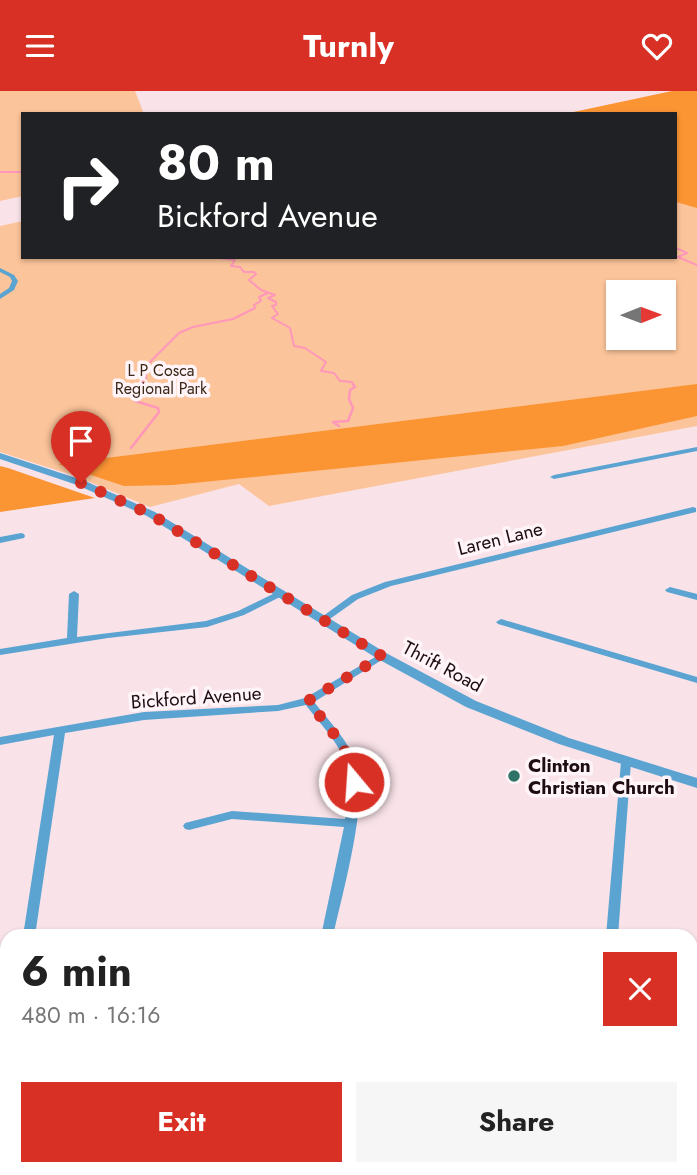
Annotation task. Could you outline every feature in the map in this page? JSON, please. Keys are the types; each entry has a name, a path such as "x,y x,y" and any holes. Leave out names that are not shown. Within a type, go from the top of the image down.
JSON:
{"street":[{"path":"0,269 15,281 12,289 0,297"},
{"path":"554,477 697,449"},
{"name":"Thrift Road","path":"0,456 116,497 150,514 382,656 471,704 626,762 697,783"},
{"name":"Laren Lane","path":"324,619 355,597 388,584 693,510"},
{"path":"0,540 22,536"},
{"path":"670,590 697,597"},
{"path":"0,652 207,624 253,608 281,593"},
{"path":"72,641 74,594"},
{"path":"501,622 697,680"},
{"name":"Bickford Avenue","path":"0,741 127,719 264,710 308,701 382,656"},
{"path":"308,701 352,765 355,793 328,929"},
{"path":"30,929 60,732"},
{"path":"613,929 626,762"},
{"path":"189,826 232,814 349,823"}],"green space":[{"path":"0,91 135,91 143,112 21,112 21,196 0,201"},
{"name":"L P Cosca Regional Park","path":"677,198 697,204 697,426 269,506 239,484 150,507 75,476 0,452 0,226 21,221 21,259 677,259"}],"shaded area":[{"path":"672,91 697,91 697,208 677,202 677,112 573,112"},
{"path":"697,384 697,416 563,446 173,485 124,486 58,464"},
{"path":"0,466 8,468 95,498 0,512"}],"waterway":[{"path":"0,172 21,172"},
{"path":"677,248 687,253 678,257 697,265"},
{"path":"227,259 235,260 231,266 240,267 244,272 254,272 256,274 249,280 261,290 275,295 268,298 276,302 276,305 272,306 278,314 272,318 290,328 294,346 305,348 326,362 321,371 334,373 340,381 353,384"},
{"path":"139,386 146,378 145,367 179,333 193,327 233,319 255,308 254,305 261,301 259,297 268,293"},
{"path":"131,448 159,412 158,408 135,401 133,393 141,384"},
{"path":"339,426 333,422 348,421 353,408 349,399 350,390 355,387 353,384"}],"place":[{"name":"Clinton Christian Church","path":"514,776"}],"route":[{"path":"81,483 150,514 382,656 308,701 343,749 352,765 354,782"}]}
